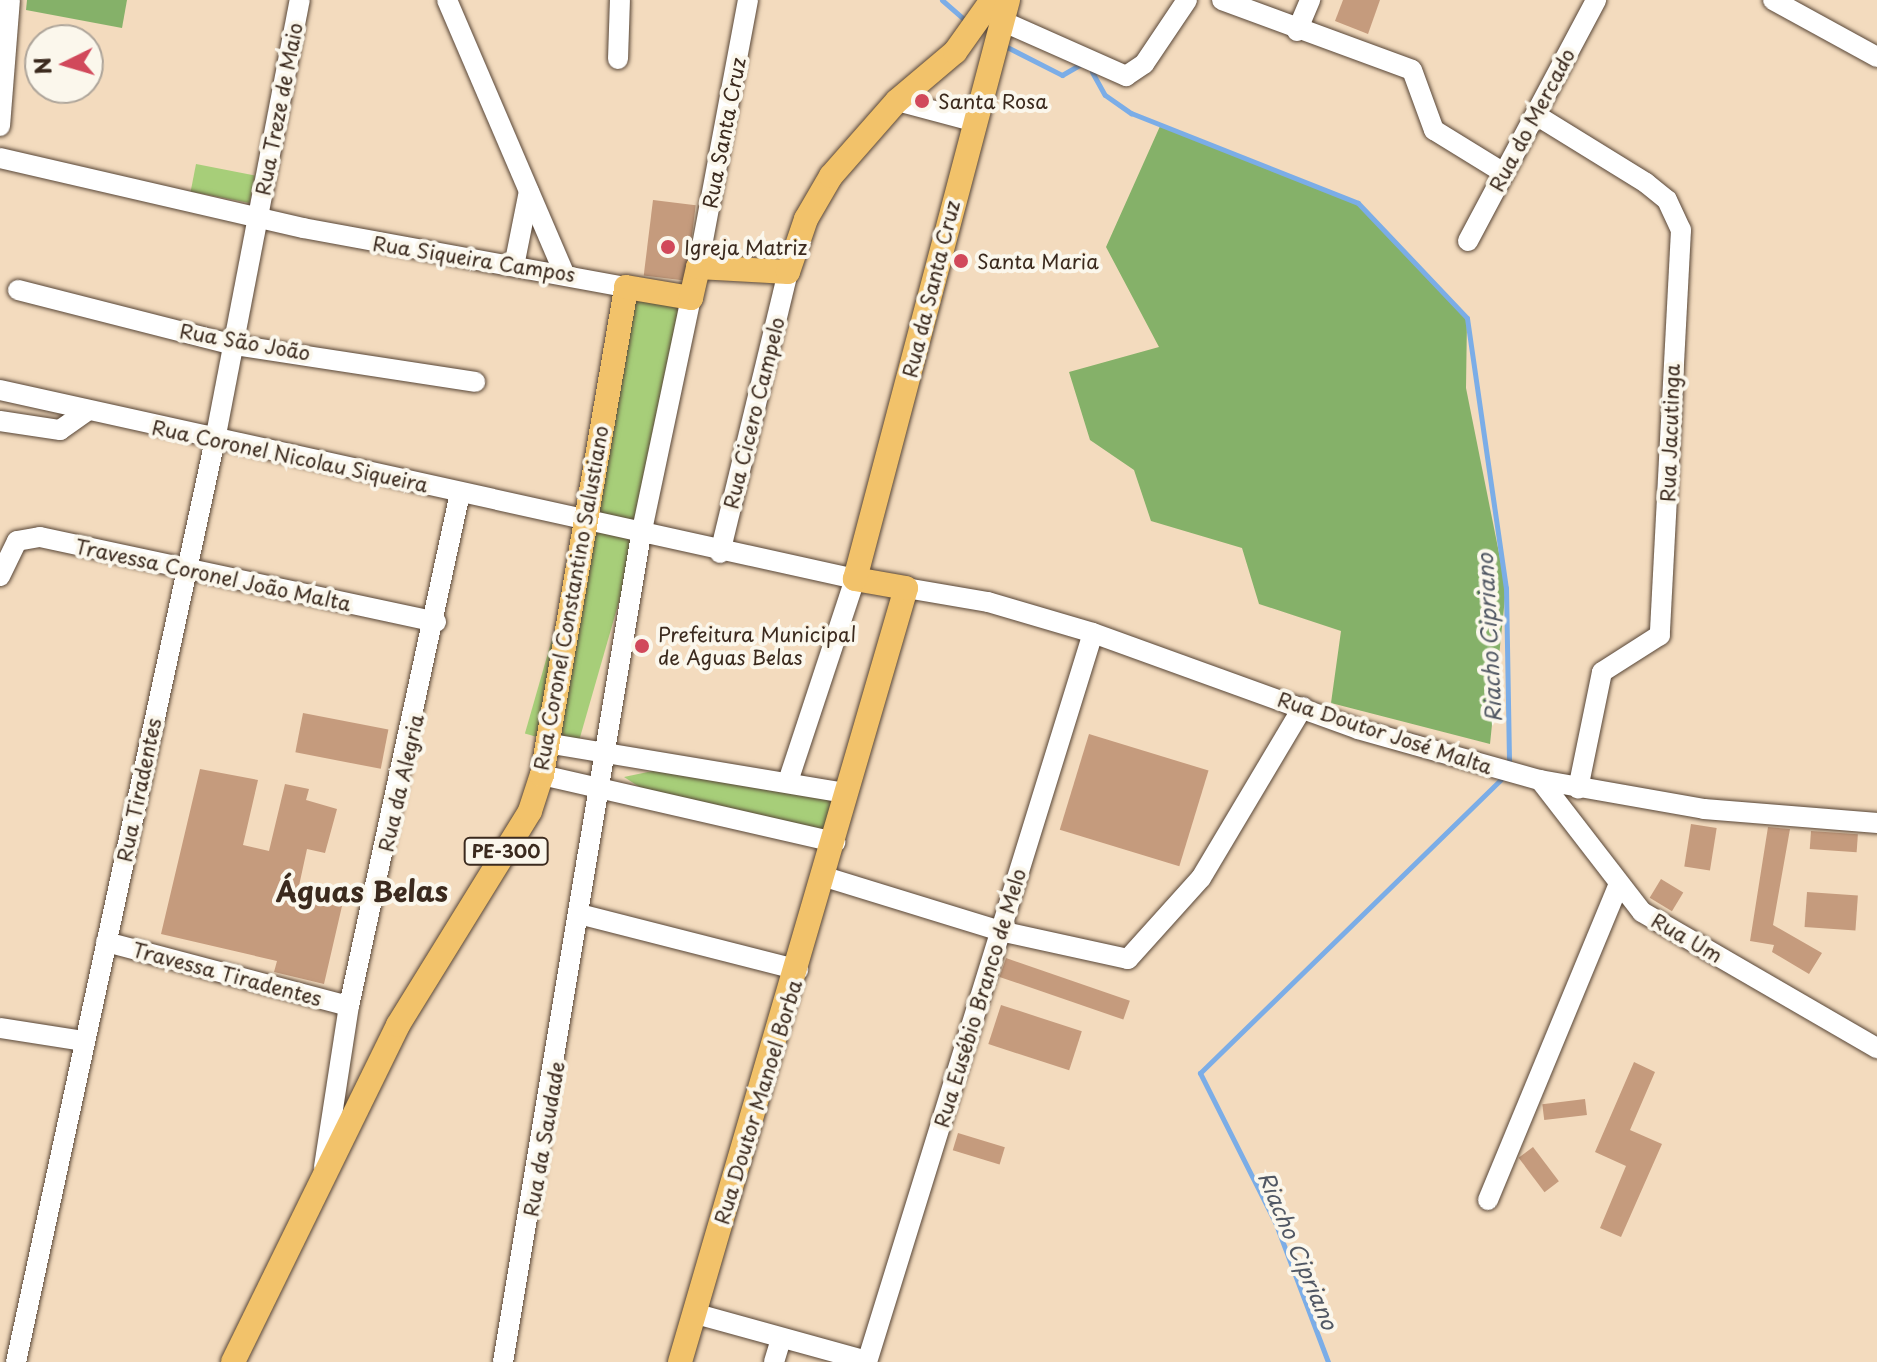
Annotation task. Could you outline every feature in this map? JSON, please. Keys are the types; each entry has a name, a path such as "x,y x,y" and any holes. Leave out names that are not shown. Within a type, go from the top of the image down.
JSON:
{"main road":[{"path":"691,298 698,267 788,272 818,193 897,101 955,52 1001,7"},
{"name":"Rua da Santa Cruz","path":"855,579 1001,7"},
{"name":"Rua Siqueira Campos","path":"626,287 691,298"},
{"name":"Rua Coronel Constantino Salustiano","path":"233,1362 324,1167 442,948 530,811 542,775 626,287"},
{"path":"855,579 906,588"},
{"name":"Rua Doutor Manoel Borba","path":"680,1362 798,970 906,588"}],"street":[{"path":"0,126 4,22 10,0"},
{"name":"Rua Treze de Maio","path":"257,218 300,0"},
{"path":"447,0 564,273"},
{"path":"618,59 620,0"},
{"name":"Rua Santa Cruz","path":"698,267 748,0"},
{"path":"1222,0 1248,5 1297,31 1412,70 1434,130 1504,173"},
{"path":"1297,31 1310,0"},
{"name":"Rua do Mercado","path":"1468,241 1596,0"},
{"path":"1773,0 1877,57"},
{"path":"1001,7 1126,76 1144,64 1181,6"},
{"path":"897,101 972,121"},
{"name":"Rua Jacutinga","path":"1536,115 1646,183 1667,200 1681,230 1660,635 1602,672 1578,789"},
{"path":"0,158 257,218"},
{"path":"514,266 529,191"},
{"name":"Rua Siqueira Campos","path":"257,218 626,287"},
{"name":"Rua Tiradentes","path":"16,1362 183,573 215,440 257,218"},
{"name":"Rua Cicero Campelo","path":"720,553 788,272"},
{"name":"Rua São João","path":"18,290 234,345 475,382"},
{"name":"Rua da Saudade","path":"503,1362 583,915 641,535 691,298"},
{"name":"Rua Coronel Nicolau Siqueira","path":"0,390 86,412 720,553 855,579"},
{"path":"0,421 60,430 86,412"},
{"name":"Rua da Alegria","path":"324,1167 349,1006 436,622 460,493"},
{"name":"Travessa Coronel João Malta","path":"2,565 17,541 40,537 183,573 436,622"},
{"path":"788,781 855,579"},
{"name":"Rua Doutor José Malta","path":"906,588 988,602 1093,633 1303,707 1540,780 1704,809 1877,823"},
{"name":"Rua Eusébio Branco de Melo","path":"867,1362 1093,633"},
{"path":"825,877 1000,931 1105,958 1136,954 1178,910 1303,707"},
{"path":"546,743 606,758 788,781 846,793"},
{"path":"542,775 602,792 835,842"},
{"name":"Rua Um","path":"1540,780 1618,886 1660,924 1876,1040"},
{"path":"1488,1200 1618,886"},
{"path":"583,915 798,970"},
{"name":"Travessa Tiradentes","path":"106,942 349,1006"},
{"path":"0,1028 84,1041"},
{"path":"693,1313 867,1362"},
{"path":"774,1362 781,1339"}],"green space":[{"path":"27,0 127,0 122,28 26,10"},
{"path":"1161,124 1358,203 1467,318 1466,388 1506,588 1490,744 1331,703 1341,631 1259,604 1242,548 1151,521 1134,470 1090,440 1069,372 1159,347 1106,247"},
{"path":"196,164 255,175 250,203 191,191"},
{"path":"629,292 685,301 637,530 589,518"},
{"path":"585,524 637,539 577,748 525,734"},
{"path":"662,769 840,797 829,835 655,797 624,777"}],"building":[{"path":"1343,0 1380,0 1368,34 1335,21"},
{"name":"Igreja Matriz","path":"653,200 696,205 686,281 644,275"},
{"path":"303,713 388,730 381,769 295,752"},
{"path":"1089,734 1209,771 1179,866 1060,830"},
{"path":"200,769 258,780 243,845 269,851 285,784 309,789 306,800 337,809 325,853 307,849 297,895 342,906 324,984 274,972 277,961 161,934"},
{"path":"1691,824 1717,828 1710,871 1684,866"},
{"path":"1768,827 1790,829 1773,925 1822,953 1809,974 1772,952 1774,945 1750,941"},
{"path":"1811,831 1858,834 1857,852 1810,849"},
{"path":"1661,879 1683,892 1672,911 1650,898"},
{"path":"1807,892 1858,896 1855,930 1805,927"},
{"path":"1006,958 1130,1001 1123,1020 999,977"},
{"path":"1001,1005 1082,1031 1069,1070 988,1044"},
{"path":"1634,1062 1655,1072 1630,1130 1662,1144 1621,1237 1600,1228 1626,1166 1595,1152"},
{"path":"1585,1099 1587,1115 1544,1120 1542,1104"},
{"path":"958,1133 1005,1147 1000,1165 953,1150"},
{"path":"1533,1147 1559,1181 1545,1192 1519,1158"}],"waterway":[{"name":"Riacho Cipriano","path":"942,0 964,19"},
{"name":"Riacho Cipriano","path":"1007,47 1062,75 1079,65"},
{"name":"Riacho Cipriano","path":"1092,72 1105,95 1131,113 1358,203 1467,318 1506,588 1509,767"},
{"name":"Riacho Cipriano","path":"1328,1362 1275,1222 1200,1073 1505,775"}],"place":[{"name":"Santa Rosa","path":"922,101"},
{"name":"Igreja Matriz","path":"668,247"},
{"name":"Santa Maria","path":"961,261"},
{"name":"Prefeitura Municipal de Aguas Belas","path":"642,646"}],"district":[{"name":"Águas Belas","path":"362,891"}]}
